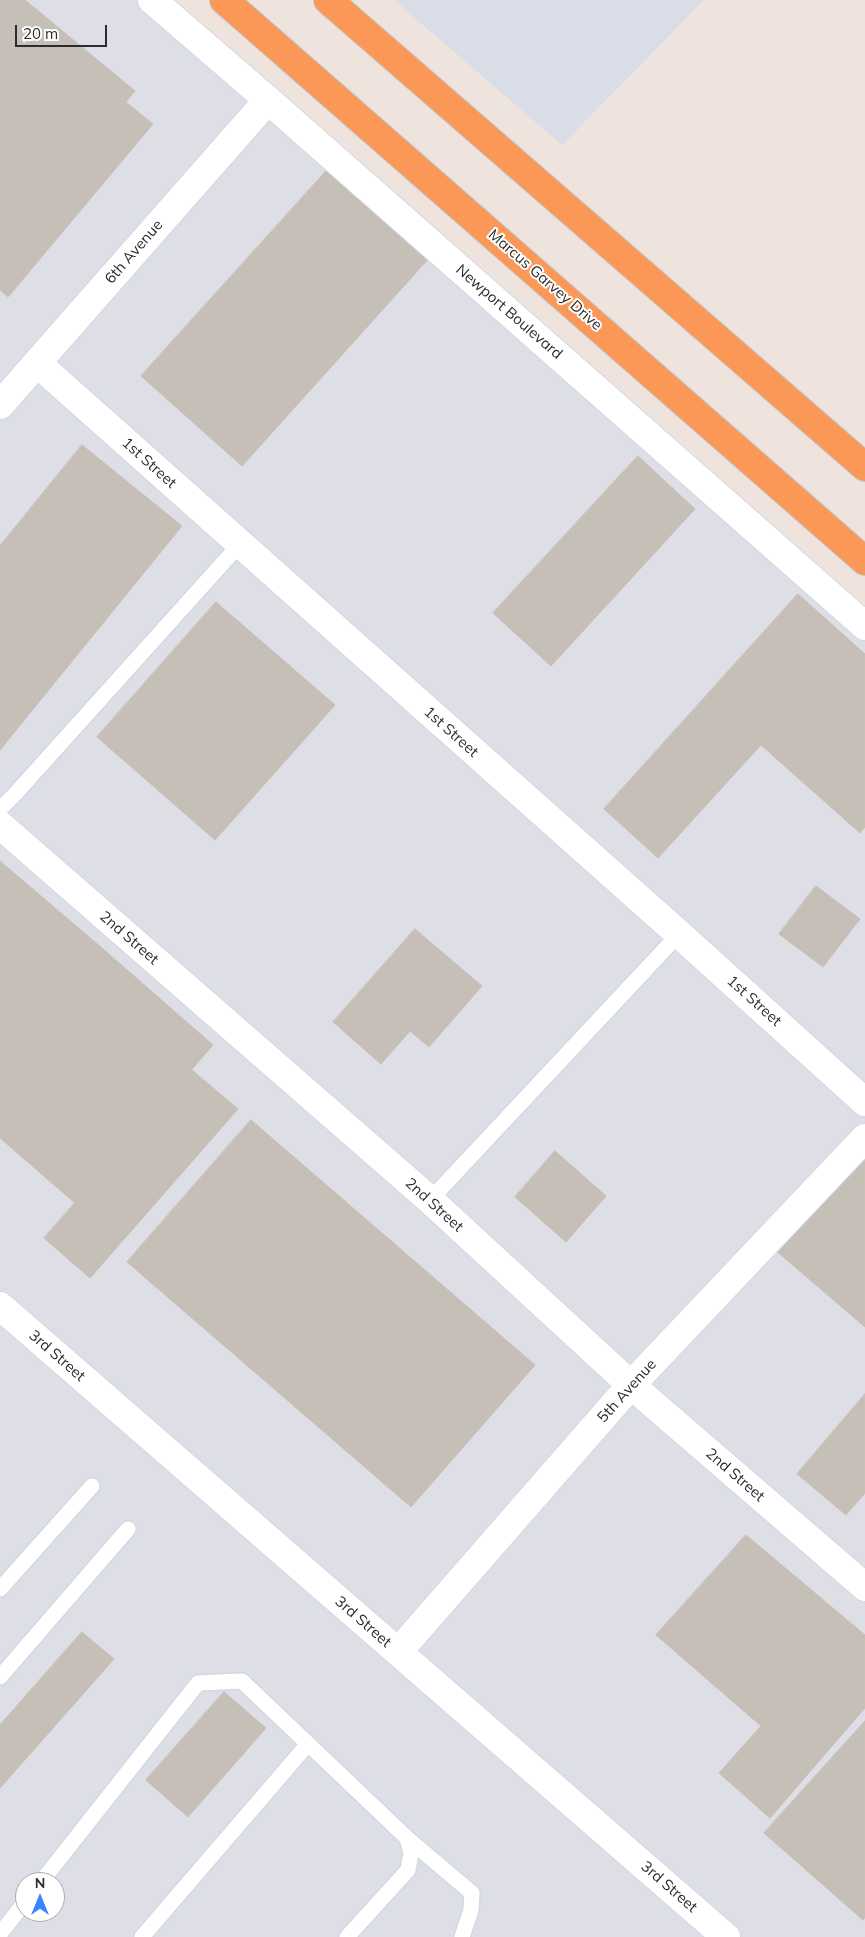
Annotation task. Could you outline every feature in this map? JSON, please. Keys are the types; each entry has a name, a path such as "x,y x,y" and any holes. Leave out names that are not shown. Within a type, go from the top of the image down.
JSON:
{"highway":[{"name":"Marcus Garvey Drive","path":"224,0 865,561"},
{"path":"328,0 865,467"}],"street":[{"name":"Newport Boulevard","path":"152,0 865,626"},
{"name":"6th Avenue","path":"0,404 268,100"},
{"name":"1st Street","path":"37,363 865,1102"},
{"name":"2nd Street","path":"0,825 430,1200 631,1385 865,1587"},
{"name":"5th Avenue","path":"398,1652 631,1385 865,1138"},
{"name":"3rd Street","path":"0,1306 726,1937"}],"lane":[{"path":"0,809 240,544"},
{"path":"430,1200 679,934"},
{"path":"0,1589 92,1486"},
{"path":"0,1677 128,1529"},
{"path":"49,1872 198,1683 242,1681 407,1838 472,1893 471,1910 462,1937"},
{"path":"142,1937 308,1744"},
{"path":"347,1937 408,1870 411,1854 407,1838"},
{"path":"0,1934 15,1915"}],"shaded area":[{"path":"0,0 152,0 865,626 865,1937 0,1937"},
{"path":"394,0 704,0 562,145"}],"building":[{"path":"0,0 25,0 135,91 126,102 153,124 8,297 0,290"},
{"path":"329,168 430,257 242,466 141,376"},
{"path":"82,445 182,526 0,750 0,546"},
{"path":"638,456 695,509 551,666 493,613"},
{"path":"798,594 865,654 865,827 860,833 761,745 658,858 604,809"},
{"path":"216,602 335,705 215,840 97,737"},
{"path":"0,861 102,948 0,1065"},
{"path":"816,886 860,919 823,967 779,934"},
{"path":"415,929 482,986 429,1047 410,1031 381,1064 333,1022"},
{"path":"102,948 213,1045 75,1203 0,1138 0,1065"},
{"path":"192,1070 238,1109 90,1278 44,1238"},
{"path":"251,1120 535,1365 411,1507 127,1262"},
{"path":"555,1151 606,1196 566,1242 515,1197"},
{"path":"865,1159 865,1327 774,1249 844,1166"},
{"path":"865,1394 865,1493 846,1515 797,1474"},
{"path":"746,1535 865,1635 865,1708 770,1818 719,1773 761,1726 656,1635"},
{"path":"82,1632 114,1659 0,1788 0,1725"},
{"path":"224,1692 266,1728 188,1817 146,1780"},
{"path":"865,1721 865,1917 863,1920 764,1833"}]}
